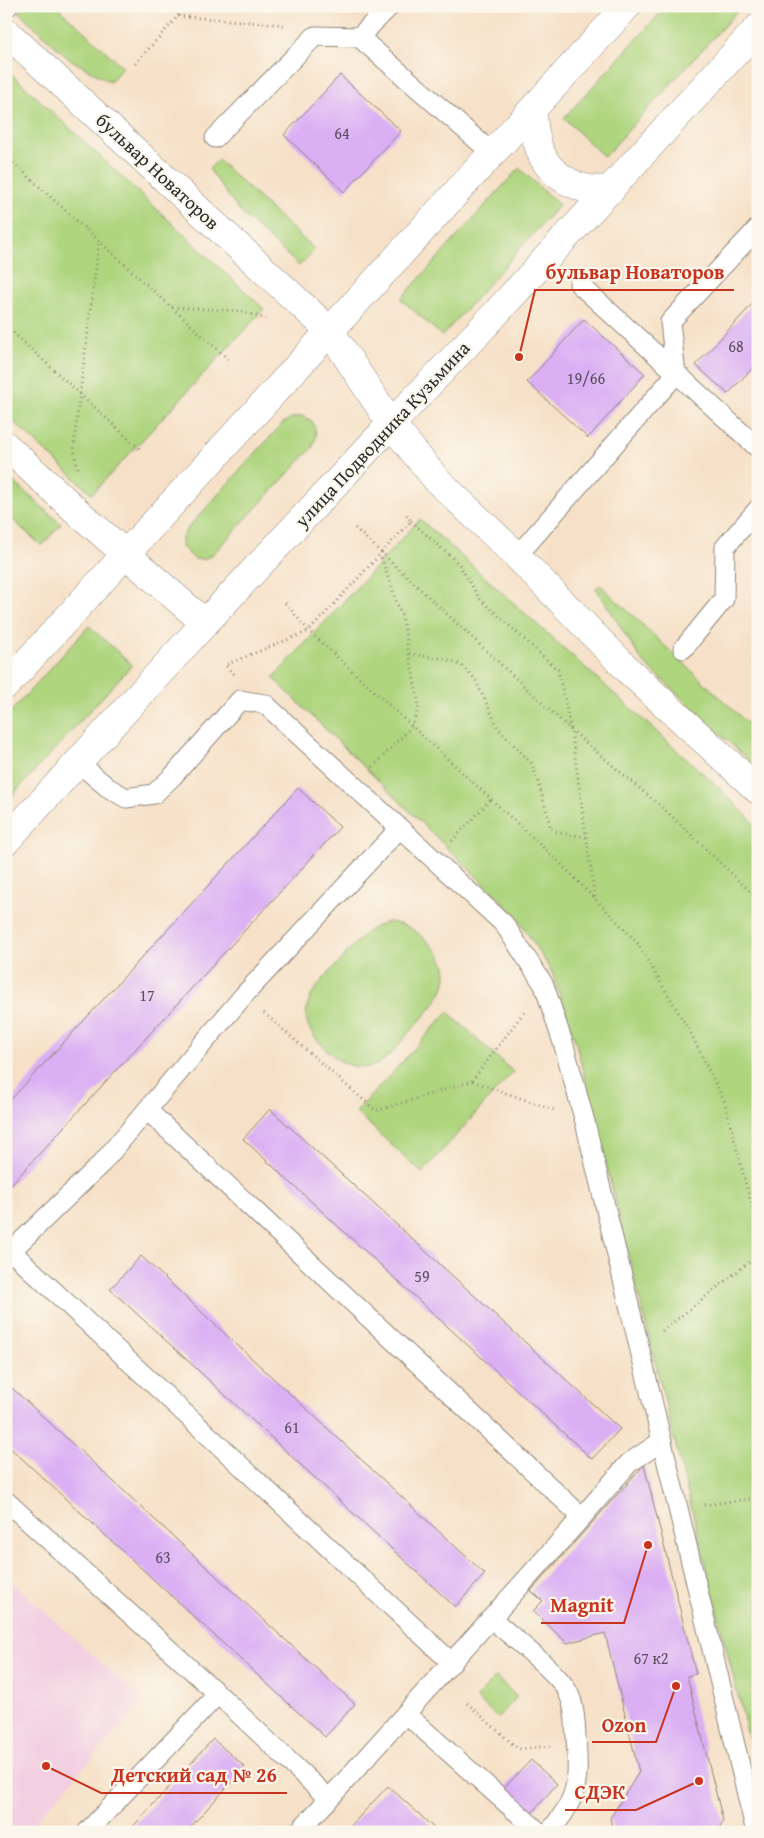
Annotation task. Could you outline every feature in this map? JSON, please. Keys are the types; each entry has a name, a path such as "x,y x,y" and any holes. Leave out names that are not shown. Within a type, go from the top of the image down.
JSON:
{"street":[{"path":"6,685 627,6"},
{"name":"улица Подводника Кузьмина","path":"6,841 205,623 611,190 758,28"},
{"name":"бульвар Новаторов","path":"6,32 330,331 391,424 436,480 517,556 630,671 758,790"},
{"path":"533,110 533,136 543,160 562,178 585,188 611,190"},
{"path":"6,446 205,623"}],"lane":[{"path":"359,37 390,6"},
{"path":"216,138 315,36 359,37 492,153"},
{"path":"517,556 676,374 670,322 758,228"},
{"path":"579,284 758,448"},
{"path":"683,649 724,599 725,548 758,509"},
{"path":"78,762 107,787 126,798 154,794 173,776 240,700 265,704 504,924 544,985 564,1046 585,1122 756,1832"},
{"path":"399,829 244,995 102,1163 9,1254 452,1663"},
{"path":"148,1110 582,1517"},
{"path":"298,1832 630,1463 662,1441"},
{"path":"6,1501 218,1694 329,1799"},
{"path":"491,1618 554,1675 568,1692 575,1713 579,1774 572,1798 562,1817 549,1832"},
{"path":"87,1832 218,1694"},
{"path":"406,1714 514,1804 539,1832"}],"path":[{"path":"135,64 187,6"},
{"path":"178,16 290,26 315,36"},
{"path":"6,156 228,360"},
{"path":"79,474 74,450 99,242"},
{"path":"171,307 241,311 266,319"},
{"path":"6,326 142,451"},
{"path":"406,514 459,564 478,598 558,670 571,730 595,898"},
{"path":"225,665 309,631 411,520"},
{"path":"355,528 571,730 665,810 758,899"},
{"path":"354,787 412,726 419,706 402,617 380,553"},
{"path":"285,602 309,631 595,898 636,941 689,1030 724,1101 758,1230"},
{"path":"410,654 446,659 461,665 475,679 498,728 530,763 538,780 551,829 586,837"},
{"path":"434,860 491,800"},
{"path":"244,995 376,1111 472,1081 544,985"},
{"path":"472,1081 585,1122"},
{"path":"639,1348 758,1255"},
{"path":"678,1508 758,1498"},
{"path":"468,1703 518,1748 577,1745"}],"shaded area":[{"path":"6,1577 144,1701 26,1832 6,1832"}],"green space":[{"path":"24,6 56,6 123,67 110,82 68,58 19,12"},
{"path":"667,6 742,6 604,157 564,118"},
{"path":"6,69 264,309 92,494 6,415"},
{"path":"218,160 315,250 299,266 240,212 209,169"},
{"path":"519,168 559,205 442,336 401,299"},
{"path":"302,416 312,421 315,428 316,438 312,448 212,555 204,559 194,559 182,547 182,538 186,530 283,423 292,418"},
{"path":"6,475 61,524 42,546 6,514"},
{"path":"420,519 718,787 758,827 758,1776 576,1043 552,972 515,914 273,678"},
{"path":"600,585 758,733 758,769 642,661 596,588"},
{"path":"89,626 132,665 6,802 6,717"},
{"path":"389,922 410,928 428,942 439,955 445,967 446,979 436,1001 390,1055 376,1065 353,1066 335,1058 323,1046 313,1034 307,1022 306,1011 314,991 362,937 381,924"},
{"path":"448,1012 513,1072 422,1173 356,1112"},
{"path":"496,1677 517,1697 498,1718 476,1698"}],"building":[{"path":"340,75 401,131 344,192 284,135"},
{"path":"758,298 758,362 728,394 696,365"},
{"path":"584,319 645,374 588,438 527,382"},
{"path":"298,788 340,827 6,1190 6,1105"},
{"path":"270,1109 620,1429 592,1459 243,1139"},
{"path":"141,1256 485,1574 455,1607 110,1289"},
{"path":"11,1387 355,1704 325,1737 6,1444 6,1392"},
{"path":"644,1465 696,1674 687,1676 723,1821 718,1831 713,1832 613,1832 610,1818 639,1772 605,1633 567,1643 533,1611 543,1601 531,1591"},
{"path":"213,1739 245,1767 186,1832 128,1832"},
{"path":"531,1760 557,1784 531,1814 503,1789"},
{"path":"388,1786 421,1816 438,1832 345,1832"}],"place":[{"name":"бульвар Новаторов","path":"519,357"},
{"name":"Magnit","path":"648,1545"},
{"name":"Ozon","path":"676,1686"},
{"name":"Детский сад № 26","path":"46,1766"},
{"name":"СДЭК","path":"699,1781"}]}
